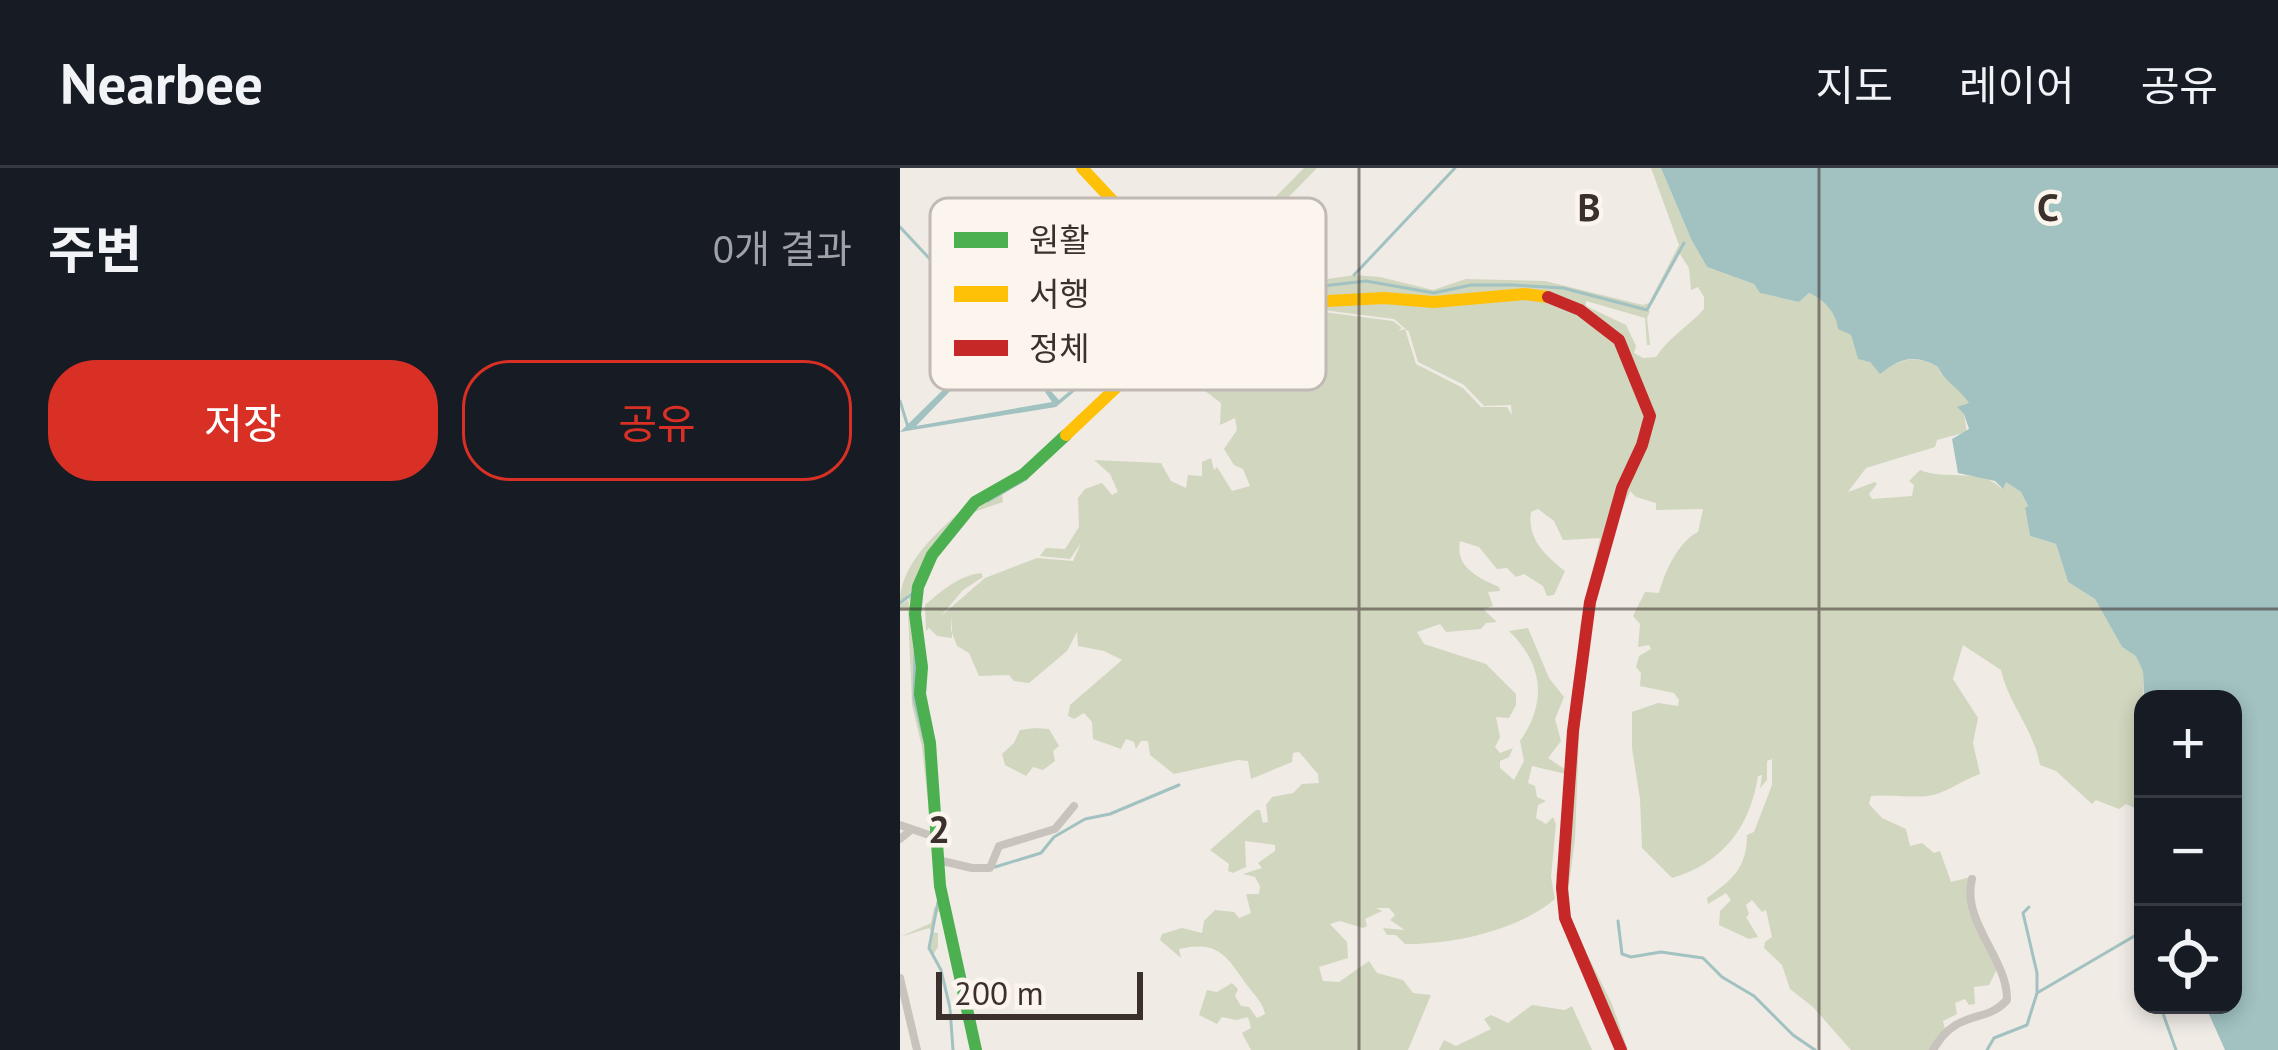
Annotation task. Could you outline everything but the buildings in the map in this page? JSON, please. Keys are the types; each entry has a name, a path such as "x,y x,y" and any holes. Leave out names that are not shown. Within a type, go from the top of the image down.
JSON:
{"street":[{"path":"1082,168 1109,198"},
{"path":"1326,300 1549,297 1580,310 1619,340 1650,416 1622,488 1590,602 1573,731 1562,896 1564,918 1621,1050"},
{"path":"976,1050 943,909 915,614 926,564 970,507 1024,475 1114,390"},
{"path":"937,860 990,868 999,846 1055,829 1074,806"},
{"path":"900,825 935,837"},
{"path":"900,839 911,830"},
{"path":"1933,1050 1955,1023 1999,1009 2007,1000 2006,980 1970,898 1972,879"},
{"path":"900,978 917,1050"}],"green space":[{"path":"1084,168 1088,168 1115,198"},
{"path":"1304,168 1317,168 1288,198 1275,198"},
{"path":"1651,168 1661,168 1707,267 1754,284 1761,293 1799,302 1809,293 1815,296 1833,312 1839,329 1851,335 1858,358 1880,373 1901,362 1921,360 1938,367 1960,388 1970,404 1958,408 1967,432 1866,468 1848,492 1875,482 1869,494 1872,499 1912,496 1914,485 1909,481 1920,470 1984,478 2002,489 2005,481 2021,492 2028,507 2030,536 2056,544 2068,582 2095,599 2122,647 2137,656 2143,690 2134,690 2134,808 2126,804 2119,809 2096,800 2092,804 2056,771 2040,765 2001,670 1963,645 1953,679 1978,718 1973,743 1980,774 1934,795 1871,796 1869,804 1882,818 1906,829 1910,846 1922,843 1934,853 1940,851 1951,882 1971,877 1968,896 1998,967 1989,985 1974,987 1975,1004 1965,999 1955,1003 1957,1014 1943,1021 1945,1029 1931,1050 1851,1050 1790,989 1782,965 1764,948 1772,937 1766,910 1762,912 1752,900 1746,905 1746,917 1758,937 1749,939 1719,925 1720,911 1731,900 1726,893 1708,904 1707,898 1741,865 1747,835 1754,832 1772,785 1772,759 1767,761 1767,780 1760,788 1762,775 1758,776 1741,827 1706,863 1672,878 1642,848 1632,712 1658,703 1678,706 1679,700 1674,693 1640,686 1639,656 1651,649 1649,645 1638,647 1640,624 1633,616 1645,592 1659,593 1673,558 1698,532 1703,509 1656,510 1656,503 1630,491 1611,536 1626,483 1652,421 1623,345 1627,345 1580,310 1544,296 1506,291 1430,299 1326,299 1326,279 1380,277 1433,290 1466,279 1545,281 1649,303 1679,245","holes":["1684,242 1680,254 1689,268 1691,290 1698,287 1704,309 1656,357 1634,353 1636,346 1626,325 1586,306 1586,301 1645,318 1650,345 1650,311 1643,309 1649,308"]},
{"path":"1513,296 1558,304 1582,314 1614,338 1646,412 1642,439 1623,478 1588,599 1567,773 1568,829 1560,895 1556,875 1565,831 1566,774 1532,766 1528,783 1546,801 1538,805 1536,818 1546,824 1553,817 1556,824 1551,877 1555,899 1504,927 1443,942 1405,944 1396,935 1387,935 1383,928 1405,930 1390,920 1395,915 1389,908 1376,908 1382,911 1365,919 1363,928 1340,921 1330,924 1347,942 1348,958 1319,967 1323,981 1339,982 1369,961 1377,973 1403,980 1413,993 1431,995 1408,1050 1251,1050 1242,1033 1251,1028 1248,1017 1222,1017 1217,1024 1199,1015 1207,990 1217,992 1232,983 1241,1006 1249,1007 1257,1018 1265,1014 1229,961 1205,947 1179,949 1181,958 1160,940 1162,934 1182,928 1202,933 1204,921 1215,910 1234,912 1239,918 1251,913 1246,894 1259,894 1260,886 1255,877 1243,874 1262,868 1258,863 1275,851 1275,845 1245,841 1246,867 1233,873 1210,850 1256,810 1263,823 1268,822 1266,805 1272,797 1293,793 1302,784 1319,783 1318,774 1299,752 1293,753 1292,762 1251,779 1248,761 1238,760 1174,774 1150,755 1148,741 1141,741 1136,749 1126,739 1121,749 1093,739 1092,722 1084,713 1074,719 1068,716 1070,705 1122,660 1078,646 1077,632 1067,651 1029,683 1014,681 1009,675 979,676 969,653 957,646 952,633 952,638 937,636 929,628 926,631 925,605 951,584 981,573 983,577 963,590 941,616 985,578 1037,558 1073,561 1081,543 1070,559 1040,556 1046,548 1065,549 1079,527 1078,498 1085,489 1102,483 1112,495 1118,492 1110,474 1094,460 1161,463 1171,481 1186,488 1188,475 1213,477 1202,476 1202,462 1211,458 1214,470 1217,467 1232,491 1250,486 1243,469 1234,465 1224,449 1237,430 1235,418 1220,425 1221,403 1204,390 1326,390 1326,312 1393,321 1402,328 1398,331 1405,329 1416,364 1463,388 1481,407 1507,407 1512,415 1511,405 1484,406 1464,385 1418,362 1409,332 1394,319 1326,310 1326,303 1439,304","holes":["1538,509 1554,521 1563,540 1600,538 1580,626 1566,770 1548,758 1561,741 1555,719 1564,697 1549,678 1528,628 1509,631 1530,658 1538,685 1534,713 1520,741 1524,761 1514,780 1500,768 1500,761 1513,748 1500,753 1495,747 1500,737 1496,717 1509,718 1516,694 1486,664 1424,644 1417,632 1440,624 1446,632 1481,629 1497,622 1483,609 1493,606 1488,592 1500,591 1499,587 1465,565 1460,541 1479,547 1497,569 1507,568 1516,577 1524,574 1543,586 1547,596 1554,595 1565,571 1535,538 1531,512"]},
{"path":"1118,390 1028,477 1002,495 1003,502 971,513 981,502 960,521 977,502 1025,475"},
{"path":"969,504 940,543 915,600 941,912 937,912 932,932 938,933 933,955 929,928 900,937 931,923 939,903 922,747 912,705 908,611 900,611 908,600 911,612 913,590 900,602 914,560"},
{"path":"1607,550 1592,614 1580,710 1568,892 1571,922 1612,1004 1628,1050 1623,1050 1567,920 1564,896 1575,740 1592,601"},
{"path":"1049,729 1059,746 1053,751 1055,761 1043,770 1033,767 1026,776 1005,765 1002,754 1020,730"},
{"path":"1532,1005 1565,1010 1572,1006 1592,1050 1439,1050 1444,1040 1456,1046 1491,1029 1484,1019 1491,1015 1508,1023"}],"water":[{"path":"1661,168 2278,168 2278,1050 2225,1050 2209,1014 2242,1014 2242,690 2144,690 2136,656 2122,647 2095,599 2068,582 2056,544 2030,536 2028,506 2021,492 2006,482 2003,489 1995,481 1958,473 1952,439 1969,429 1957,407 1969,403 1938,367 1907,360 1880,374 1870,362 1858,359 1851,335 1838,329 1825,303 1809,293 1799,302 1760,293 1754,284 1707,267"},
{"path":"943,390 951,390 916,426 1052,402 1044,390 1059,400 1076,390 1056,407 900,432"}],"waterway":[{"path":"1354,275 1455,168"},
{"path":"900,227 930,259"},
{"path":"1326,286 1366,281 1434,293 1471,285 1563,288 1647,310 1684,243"},
{"path":"900,401 908,427"},
{"path":"988,501 1026,479"},
{"path":"900,603 913,593"},
{"path":"915,652 914,699 925,743"},
{"path":"995,867 1041,853 1054,837 1085,819 1110,814 1179,785"},
{"path":"938,902 929,948 941,970 950,1008 953,1050"},
{"path":"2029,907 2023,913 2037,991"},
{"path":"1618,921 1622,954 1661,952 1703,958 1815,1050"},
{"path":"1987,1050 1994,1038 2027,1025 2037,993 2134,936"},
{"path":"2163,1014 2176,1050"}],"traffic: fast":[{"path":"976,1050 940,886 930,743 920,694 918,587 932,555 975,502 1024,474 1066,435"}],"traffic: slow":[{"path":"1082,168 1110,198"},
{"path":"1326,301 1548,297"},
{"path":"1066,435 1114,390"}],"traffic: jam":[{"path":"1548,297 1580,310 1619,340 1650,416 1622,488 1590,602 1573,731 1562,888 1565,918 1621,1050"}]}
